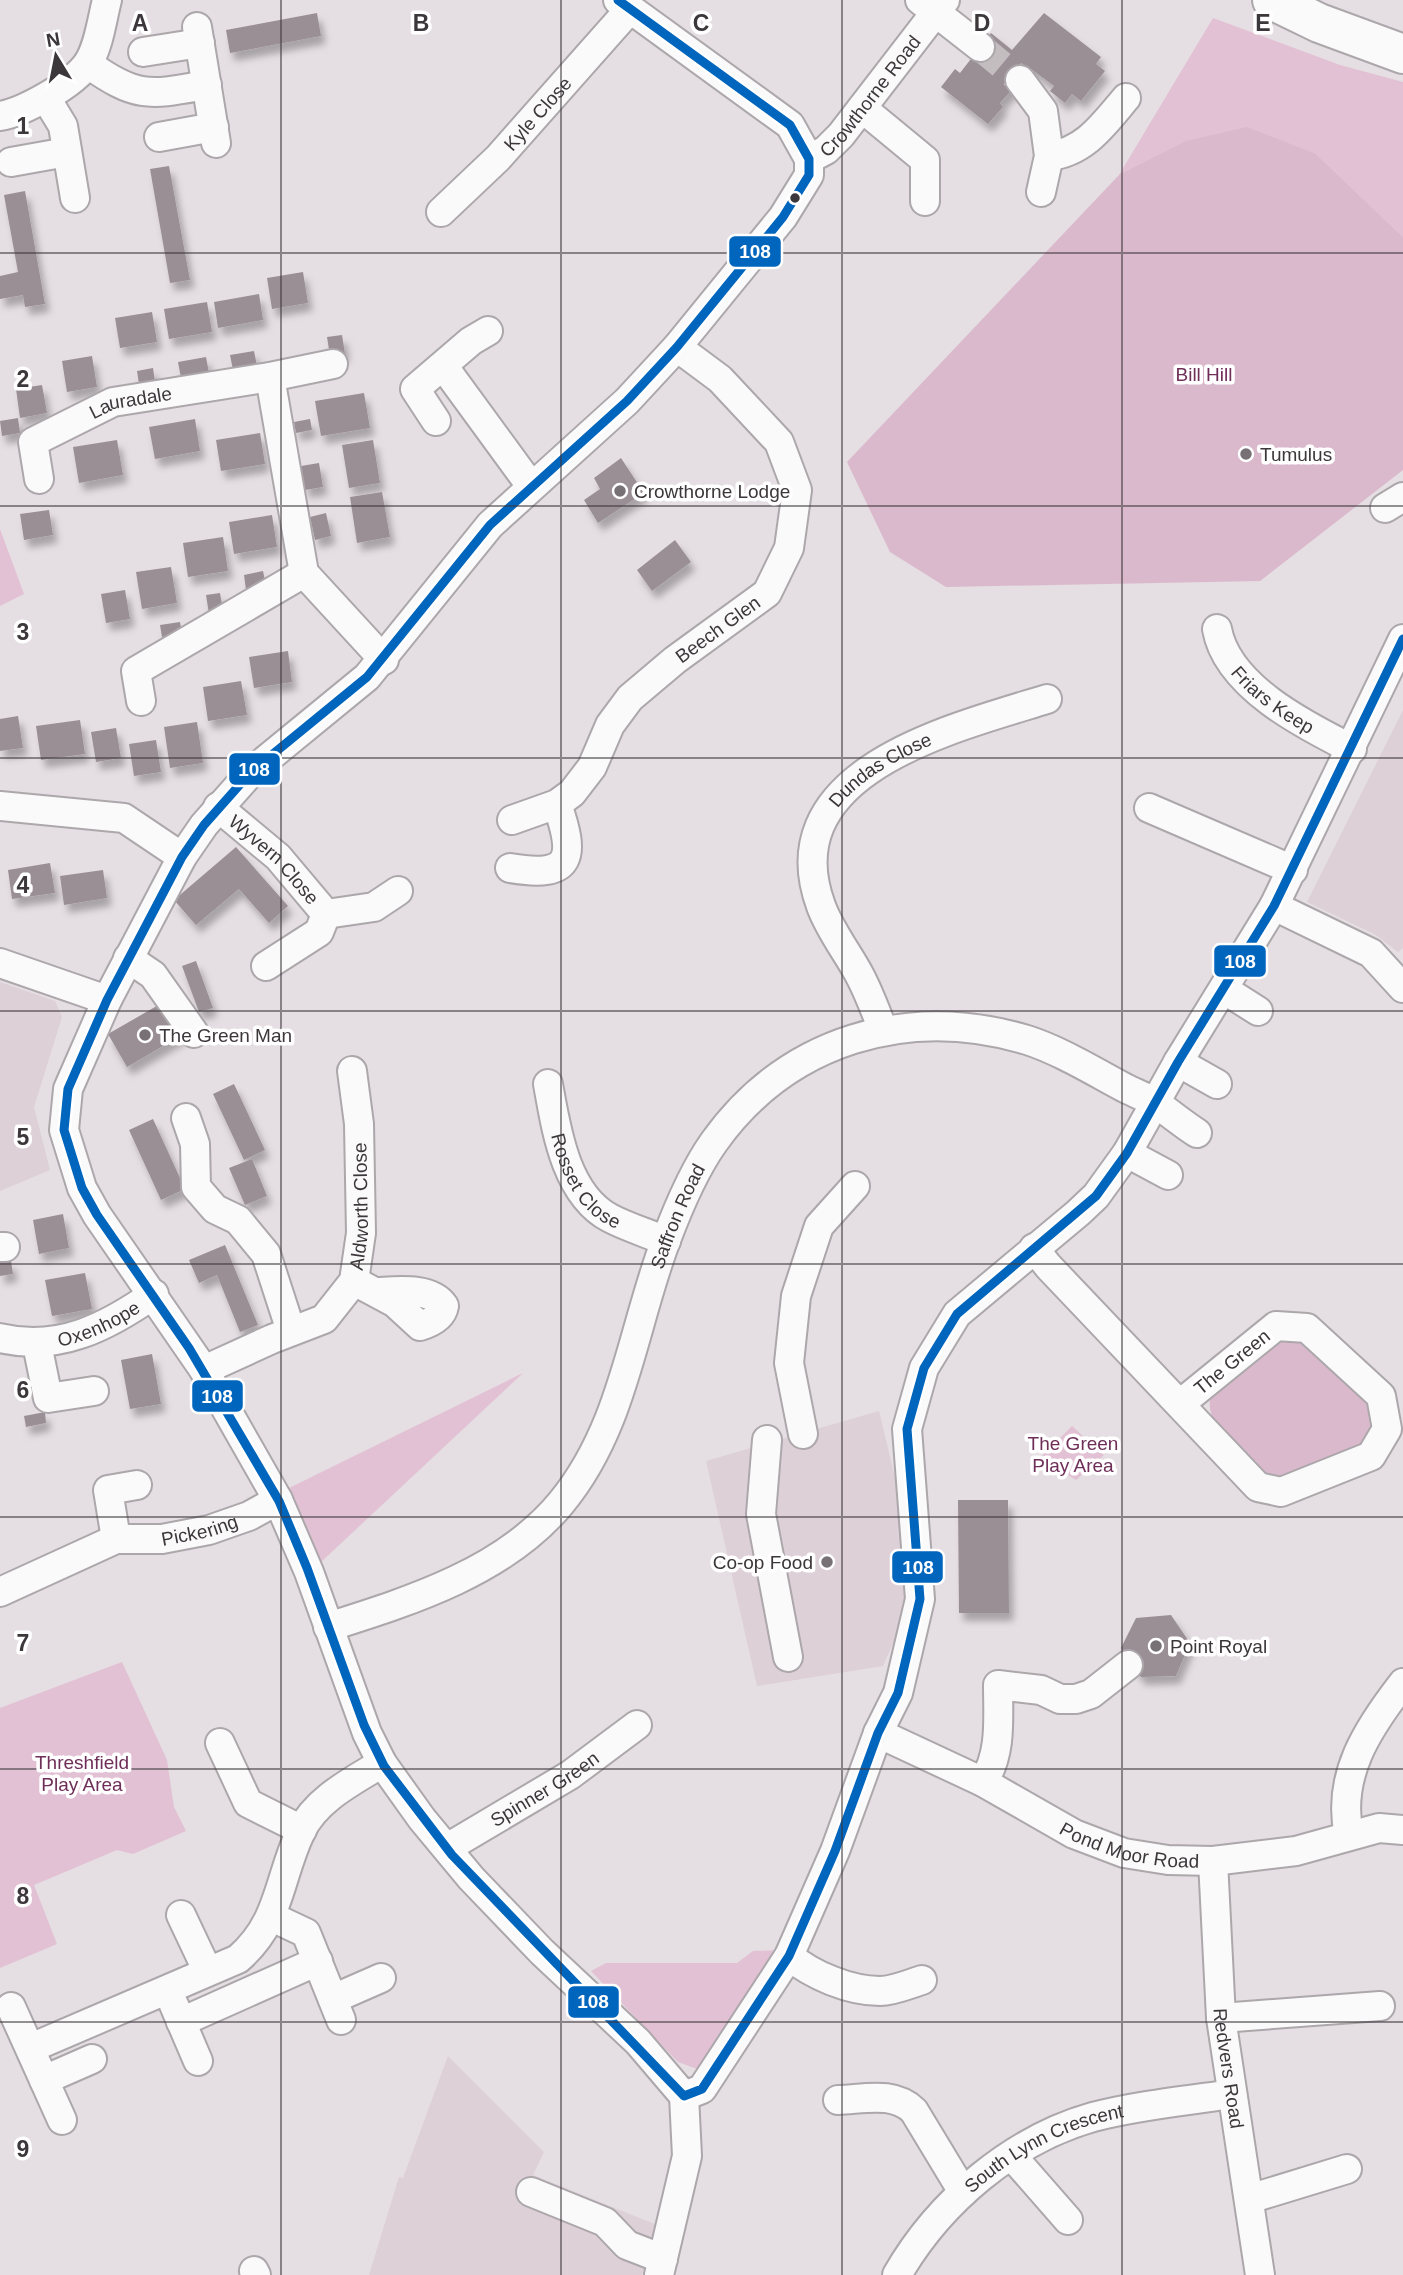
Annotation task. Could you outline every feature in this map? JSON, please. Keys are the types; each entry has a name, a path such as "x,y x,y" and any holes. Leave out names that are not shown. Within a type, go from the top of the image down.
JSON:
{"highway":[{"path":"1272,0 1319,23 1403,54"}],"street":[{"path":"0,116 17,113 46,98 88,64 107,0"},
{"path":"624,4 789,125 808,159"},
{"name":"Kyle Close","path":"441,212 498,158 624,4"},
{"path":"934,4 980,47"},
{"name":"Crowthorne Road","path":"684,2096 638,2042 542,1952 471,1878 422,1819 382,1763 367,1733 278,1500 204,1370 97,1215 82,1188 64,1130 68,1089 128,958 182,857 218,807 251,772 338,703 384,660 490,526 627,401 677,347 783,217 809,175 808,159 826,150 862,108 934,4"},
{"path":"143,52 198,35 215,135 159,137"},
{"path":"88,64 116,83 151,94 207,85"},
{"path":"1020,80 1043,111 1049,156 1041,192"},
{"path":"46,98 63,126 75,198"},
{"path":"1049,156 1064,155 1086,143 1126,98"},
{"path":"862,108 925,160 925,201"},
{"path":"11,162 67,152"},
{"path":"436,421 415,388 444,367 471,341 488,331"},
{"name":"Beech Glen","path":"557,804 572,793 592,767 610,726 630,698 675,660 766,593 789,548 797,490 779,442 720,379 677,347"},
{"name":"Lauradale","path":"39,479 33,442 113,402 270,377 332,364"},
{"path":"444,367 531,486"},
{"path":"270,377 304,573 384,660"},
{"path":"141,701 136,671 304,573"},
{"name":"Friars Keep","path":"1217,629 1220,649 1263,696 1300,723 1352,748"},
{"path":"531,2192 605,2222 627,2245 661,2267 687,2156 684,2096 702,2089 789,1956 835,1851 878,1733 898,1693 920,1599 907,1429 916,1390 933,1351 957,1314 1096,1196 1127,1153 1178,1062 1225,990 1274,906 1403,639"},
{"name":"Dundas Close","path":"883,1030 861,977 821,907 814,878 815,837 831,803 857,776 916,743 1047,699"},
{"path":"510,868 532,872 554,869 565,861 570,852 568,835 557,804 512,820"},
{"path":"0,807 124,818 182,857"},
{"name":"Wyvern Close","path":"218,807 278,857 326,914"},
{"path":"1149,808 1293,870"},
{"path":"266,966 320,932 326,914 374,907 398,891"},
{"path":"1274,906 1363,947 1403,988"},
{"path":"128,958 153,975 194,1032"},
{"path":"0,963 107,1000"},
{"path":"1225,990 1258,1011"},
{"name":"Saffron Road","path":"328,1628 417,1598 482,1565 520,1541 558,1506 601,1444 666,1241 713,1142 765,1084 830,1046 883,1030 964,1029 1028,1041 1155,1103 1196,1133"},
{"path":"1178,1062 1217,1084"},
{"name":"Aldworth Close","path":"204,1370 324,1319 366,1287 361,1233 361,1084"},
{"name":"Rosset Close","path":"548,1084 560,1150 579,1188 607,1217 666,1241"},
{"path":"186,1118 195,1144 196,1187 215,1209 238,1220 266,1254 291,1331"},
{"path":"1127,1153 1168,1175"},
{"path":"803,1434 789,1363 796,1296 819,1226 855,1186"},
{"name":"The Green","path":"1034,1248 1180,1404 1258,1487 1281,1492 1371,1456 1387,1429 1381,1396 1307,1328 1276,1326 1180,1404"},
{"name":"Oxenhope","path":"0,1338 37,1344 100,1329 154,1294"},
{"name":"Oxenhope","path":"37,1344 48,1398 94,1391"},
{"path":"767,1440 761,1514 788,1657"},
{"path":"116,1539 108,1490 136,1485"},
{"name":"Pickering","path":"0,1592 116,1539 162,1539 209,1530 248,1516 278,1500"},
{"path":"984,1782 990,1772 997,1745 998,1685 1041,1690 1060,1699 1076,1699 1091,1694 1128,1665"},
{"path":"1349,1835 1344,1812 1345,1800 1357,1752 1377,1717 1403,1684"},
{"name":"Spinner Green","path":"447,1848 570,1775 637,1725"},
{"name":"Pond Moor Road","path":"878,1733 984,1782 1074,1834 1124,1853 1168,1860 1213,1861 1296,1851 1379,1828 1403,1830"},
{"path":"220,1743 248,1803 302,1830"},
{"path":"31,2048 237,1959 257,1942 272,1917 302,1830 327,1798 382,1763"},
{"name":"Redvers Road","path":"1213,1861 1221,2018 1261,2275"},
{"path":"181,1915 207,1970"},
{"path":"272,1917 306,1933 337,2010 381,1978"},
{"path":"789,1956 802,1967 825,1978 868,1990 883,1991 922,1980"},
{"path":"181,2022 318,1961"},
{"path":"167,1989 198,2061"},
{"path":"1221,2018 1380,2006"},
{"path":"11,2007 62,2120"},
{"path":"44,2080 92,2059"},
{"name":"South Lynn Crescent","path":"897,2275 914,2245 963,2192 1036,2140 1094,2117 1231,2094"},
{"path":"838,2100 890,2097 904,2101 914,2111 963,2192"},
{"path":"1012,2155 1068,2220"},
{"path":"1249,2199 1347,2168"}],"shaded area":[{"path":"1403,710 1403,948 1398,952 1376,935 1307,902"},
{"path":"0,982 55,1001 62,1017 34,1107 50,1170 0,1191"},
{"path":"879,1411 899,1494 913,1598 883,1666 757,1686 706,1461"},
{"path":"448,2056 544,2152 533,2175 657,2225 642,2275 369,2275 399,2177 403,2178"}],"green space":[{"path":"1213,18 1340,65 1403,82 1403,237 1316,154 1119,175"},
{"name":"Bill Hill","path":"1247,127 1316,154 1403,237 1403,470 1260,581 946,587 890,552 847,462 1119,175 1186,141"},
{"path":"0,529 24,594 0,606"},
{"path":"1288,1330 1379,1401 1369,1445 1288,1479 1265,1478 1235,1450 1218,1429 1212,1418 1211,1393"},
{"path":"523,1373 320,1563 287,1489"},
{"name":"The Green Play Area","path":"1072,1426 1104,1455 1076,1480 1040,1458"},
{"name":"Threshfield Play Area","path":"122,1662 167,1760 174,1807 186,1831 133,1854 117,1850 34,1885 57,1944 0,1968 0,1708"},
{"path":"782,1950 700,2070 678,2062 591,1971 606,1963 737,1963 753,1951"}],"building":[{"path":"317,13 321,36 230,53 226,30"},
{"path":"1044,13 1101,57 1096,64 1105,71 1081,101 1072,94 1065,103 1050,91 1054,86 1031,69 1000,103 1003,107 988,124 941,87 955,69 960,73 991,33 1012,50"},
{"path":"169,166 190,280 170,283 150,169"},
{"path":"25,191 45,304 25,307 23,295 0,299 0,276 18,272 4,195"},
{"path":"303,272 308,303 272,309 267,278"},
{"path":"259,294 263,320 218,328 214,302"},
{"path":"207,302 212,332 169,339 164,309"},
{"path":"152,312 157,342 120,348 115,318"},
{"path":"342,335 345,354 330,356 327,337"},
{"path":"254,351 257,366 233,370 230,355"},
{"path":"92,356 97,387 67,392 62,361"},
{"path":"206,357 209,373 181,378 178,362"},
{"path":"153,368 155,382 139,384 137,371"},
{"path":"42,385 47,413 20,418 16,389"},
{"path":"364,393 370,428 321,436 315,401"},
{"path":"18,418 20,433 2,436 0,421"},
{"path":"195,419 200,451 155,459 149,427"},
{"path":"310,419 312,430 296,433 294,422"},
{"path":"260,433 265,464 221,471 216,440"},
{"path":"117,440 123,475 79,483 73,447"},
{"path":"373,440 380,483 349,488 342,445"},
{"name":"Crowthorne Lodge","path":"621,458 644,493 598,523 584,500 600,489 594,478"},
{"path":"319,463 323,487 305,490 301,466"},
{"path":"382,492 390,537 357,543 350,497"},
{"path":"49,510 53,535 24,540 20,514"},
{"path":"326,513 331,536 315,540 310,517"},
{"path":"272,515 277,547 234,554 229,522"},
{"path":"223,537 228,571 188,577 183,543"},
{"name":"Crowthorne Lodge","path":"675,540 691,562 652,591 637,570"},
{"path":"171,567 177,603 142,609 136,572"},
{"path":"263,571 266,586 246,590 244,575"},
{"path":"125,590 130,619 106,623 101,594"},
{"path":"220,593 223,611 209,614 206,595"},
{"path":"180,622 182,634 162,637 160,625"},
{"path":"288,651 292,682 254,688 249,657"},
{"path":"241,681 247,715 208,721 203,687"},
{"path":"18,716 23,748 0,751 0,719"},
{"path":"80,720 85,754 41,760 36,726"},
{"path":"197,722 203,763 170,768 164,727"},
{"path":"116,728 121,758 96,762 91,732"},
{"path":"156,740 161,772 134,776 129,744"},
{"path":"236,847 288,906 269,923 239,889 196,925 174,900"},
{"path":"50,863 55,893 12,899 8,870"},
{"path":"103,870 107,898 64,905 60,876"},
{"path":"196,961 213,1008 199,1012 182,966"},
{"name":"The Green Man","path":"162,1003 182,1035 127,1067 108,1034"},
{"path":"234,1084 265,1150 244,1160 213,1094"},
{"path":"153,1119 185,1189 161,1200 129,1130"},
{"path":"252,1159 267,1196 245,1205 229,1168"},
{"path":"63,1214 69,1248 39,1254 33,1220"},
{"path":"225,1245 258,1325 240,1332 217,1275 199,1283 189,1260"},
{"path":"11,1261 13,1274 0,1276 0,1263"},
{"path":"85,1273 92,1309 52,1316 45,1280"},
{"path":"152,1354 161,1404 130,1409 121,1360"},
{"path":"45,1412 46,1423 26,1427 24,1416"},
{"path":"958,1500 1008,1500 1009,1613 959,1613"},
{"name":"Point Royal","path":"1171,1615 1190,1643 1176,1676 1141,1677 1121,1648 1136,1618"}],"tunnel":[{"path":"980,47 1020,80"}],"transit line":[{"name":"108","path":"618,0 790,125 809,159 809,175 783,217 677,347 627,401 490,525 367,677 251,772 204,825 182,857 107,1000 68,1089 64,1130 82,1188 97,1215 189,1348 279,1501 307,1568 364,1725 384,1766 452,1855 684,2096 702,2089 789,1956 835,1851 878,1733 898,1693 920,1599 907,1429 924,1368 957,1314 1096,1196 1127,1153 1178,1062 1274,906 1403,639"}],"place":[{"name":"Tumulus","path":"1246,454"},
{"name":"Crowthorne Lodge","path":"620,491"},
{"name":"The Green Man","path":"145,1035"},
{"name":"Co-op Food","path":"827,1562"},
{"name":"Point Royal","path":"1156,1646"}]}
